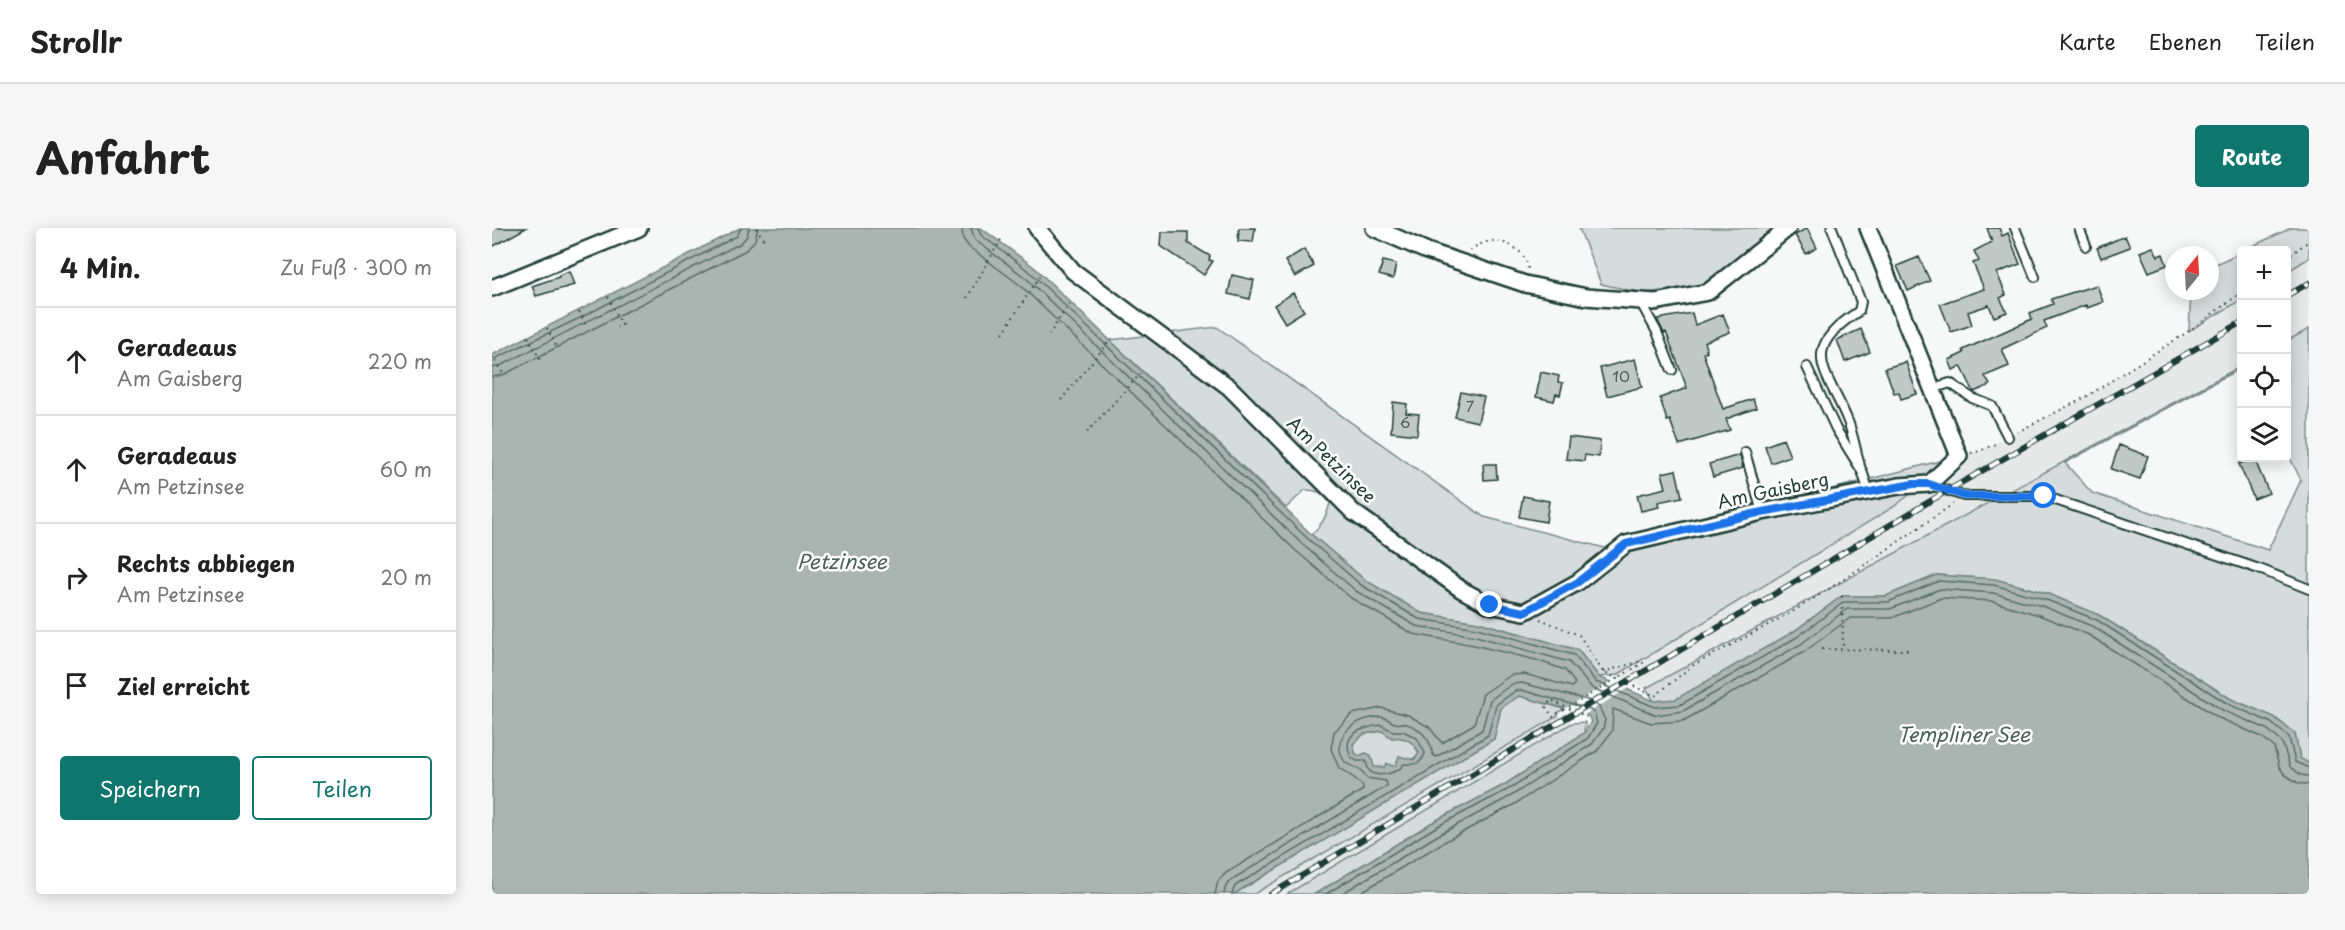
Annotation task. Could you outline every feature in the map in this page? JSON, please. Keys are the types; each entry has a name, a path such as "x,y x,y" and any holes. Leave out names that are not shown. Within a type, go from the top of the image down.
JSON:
{"street":[{"path":"492,288 639,228"},
{"name":"Am Petzinsee","path":"1037,228 1073,272 1228,387 1353,512 1462,590 1490,605 1524,612"},
{"path":"1374,228 1426,251 1525,284 1586,297 1654,302 1708,292 1788,228"},
{"path":"1868,228 1959,456 1929,484"},
{"name":"Am Gaisberg","path":"1524,612 1578,582 1626,544 1762,512 1899,486 1929,484"}],"lane":[{"path":"1832,228 1861,302 1859,311 1836,327 1825,343 1821,363 1849,425 1869,492"},
{"path":"2015,228 2035,277"},
{"path":"2079,228 2086,246"},
{"path":"1640,301 1657,332 1672,370"},
{"path":"1807,367 1836,429 1861,470"},
{"path":"1932,389 1950,383 1972,398 1992,406 2008,437"},
{"path":"1745,452 1762,512"},
{"name":"Am Gaisberg","path":"1929,484 1964,496 2044,496 2262,570 2309,589"}],"path":[{"path":"756,228 765,241"},
{"path":"967,298 1003,236"},
{"path":"1458,261 1462,253 1492,241 1506,243 1516,248 1528,266 1525,284"},
{"path":"2291,254 2309,241"},
{"path":"1003,333 1041,274"},
{"path":"1959,456 1980,451 2085,397 2189,331 2237,295"},
{"path":"608,297 622,325 617,327"},
{"path":"1049,335 1070,302"},
{"path":"579,312 587,328"},
{"path":"547,328 557,348"},
{"path":"528,337 541,361"},
{"path":"1061,400 1110,340"},
{"path":"492,356 503,373"},
{"path":"1087,432 1142,372"},
{"path":"1524,612 1579,635 1603,672 1655,696 1692,666 1792,612 1843,580 1964,496"},
{"path":"1842,596 1843,650"},
{"path":"1822,649 1909,650"},
{"path":"1587,717 1551,700 1546,707 1553,717 1564,710 1631,670 1643,663 1642,661 1603,672"}],"shaded area":[{"path":"1579,228 1777,228 1701,287 1643,293 1601,284"},
{"path":"2291,228 2309,228 2309,258 2291,269 2291,246 2253,246"},
{"path":"2237,254 2237,302 2189,331 2191,300 2219,300 2219,263"},
{"path":"2309,258 2309,329 2291,339 2291,300 2291,269"},
{"path":"2237,302 2237,368 1646,688 1617,675 1895,506 1959,456 1980,451 2085,397"},
{"path":"1217,327 1484,517 1605,548 1959,456 1895,506 1617,675 1599,677 1578,650 1478,622 1421,613 1365,580 1311,534 1321,524 1327,512 1330,503 1325,497 1317,491 1305,490 1286,508 1110,340"},
{"path":"2309,329 2309,764 2300,758 2295,734 2274,717 2231,699 2099,615 2046,593 1995,579 1937,575 1886,596 1842,596 1793,632 1676,700 1654,701 1646,688 2237,368 2065,463 2092,493 2268,550 2301,480 2291,460 2291,339"},
{"path":"1519,696 1564,709 1557,713 1558,716 1254,894 1234,894 1494,739 1501,708"},
{"path":"1566,712 1572,723 1287,894 1254,894"},
{"path":"1585,722 1584,733 1504,785 1433,822 1315,894 1287,894 1572,723"},
{"path":"1382,731 1392,738 1401,737 1408,740 1419,753 1399,765 1374,767 1366,753 1359,756 1355,753 1353,744 1364,734"}],"water":[{"name":"Petzinsee","path":"740,228 981,228 1034,267 1311,534 1365,580 1421,613 1478,622 1578,650 1599,677 1654,701 1676,699 1793,632 1842,596 1886,596 1937,575 1995,579 2046,593 2099,615 2231,699 2274,717 2295,734 2300,758 2309,764 2309,894 1315,894 1433,822 1504,785 1584,733 1591,722 1588,715 1519,696 1501,708 1494,739 1234,894 492,894 492,355","holes":["1382,731 1392,738 1401,738 1411,742 1419,753 1414,760 1399,756 1396,765 1392,766 1387,763 1384,768 1374,767 1371,755 1366,753 1359,756 1355,753 1353,744 1364,734"]}],"pier":[{"path":"1613,680 1630,687 1583,716 1565,712 1564,709"}],"building":[{"path":"492,228 526,228 492,247"},
{"path":"1239,228 1255,228 1253,242 1238,241"},
{"path":"1807,228 1817,248 1806,254 1795,235"},
{"path":"1987,228 1999,228 2002,236 2008,233 2020,264 1997,273 2006,295 2000,298 2007,312 1994,317 1989,305 1968,312 1972,325 1951,332 1940,304 1984,289 1973,263 1979,261 1974,251 1992,242"},
{"path":"1162,232 1188,232 1188,243 1210,256 1209,260 1213,261 1204,275 1161,246"},
{"path":"2125,236 2130,247 2101,258 2097,248"},
{"path":"2153,247 2158,256 2163,254 2165,266 2149,272 2140,252"},
{"path":"1304,249 1314,266 1295,277 1285,261"},
{"path":"1919,257 1930,281 1908,291 1897,266"},
{"path":"1383,261 1396,264 1393,279 1379,275"},
{"path":"569,271 574,285 536,296 532,286 559,277"},
{"path":"1232,275 1254,280 1250,299 1228,294"},
{"path":"2097,285 2103,302 2087,308 2086,305 2044,321 2047,328 2002,349 2009,366 1985,376 1990,385 1974,392 1961,366 1953,370 1949,360 1964,353 1963,350 2032,319 2030,313 2053,304 2051,299"},
{"path":"1293,293 1304,311 1285,323 1274,305"},
{"path":"1692,313 1695,325 1723,314 1730,332 1704,342 1707,352 1703,353 1723,409 1753,399 1756,408 1726,419 1730,430 1679,445 1670,420 1667,421 1660,398 1687,388 1666,332 1664,333 1657,319"},
{"path":"1861,329 1870,352 1845,362 1837,340"},
{"path":"1635,359 1642,387 1607,396 1600,368"},
{"path":"1906,362 1917,394 1901,399 1899,392 1894,393 1885,368"},
{"path":"1541,372 1559,376 1558,382 1563,383 1560,395 1556,394 1554,401 1536,397"},
{"path":"1461,392 1484,397 1478,422 1455,417"},
{"path":"1393,402 1407,404 1406,413 1419,414 1417,435 1391,432"},
{"path":"1569,437 1600,441 1599,457 1585,455 1584,461 1566,459"},
{"path":"1783,439 1790,456 1771,463 1765,446"},
{"path":"2119,445 2148,456 2140,479 2111,469"},
{"path":"1740,455 1743,468 1713,477 1709,464"},
{"path":"2256,462 2269,493 2254,499 2239,464"},
{"path":"1483,464 1496,464 1497,479 1484,480"},
{"path":"1676,470 1682,497 1658,502 1659,507 1641,511 1637,495 1666,488 1662,473"},
{"path":"1523,496 1549,501 1546,522 1519,517"}],"railway":[{"path":"2291,293 2309,283"},
{"path":"1271,894 1947,491 2237,325"}],"route":[{"path":"1490,605 1524,612 1578,582 1626,544 1762,512 1913,484 1929,484 1964,496 2044,496"}],"water label":[{"name":"Templiner See","path":"1964,735"}]}
